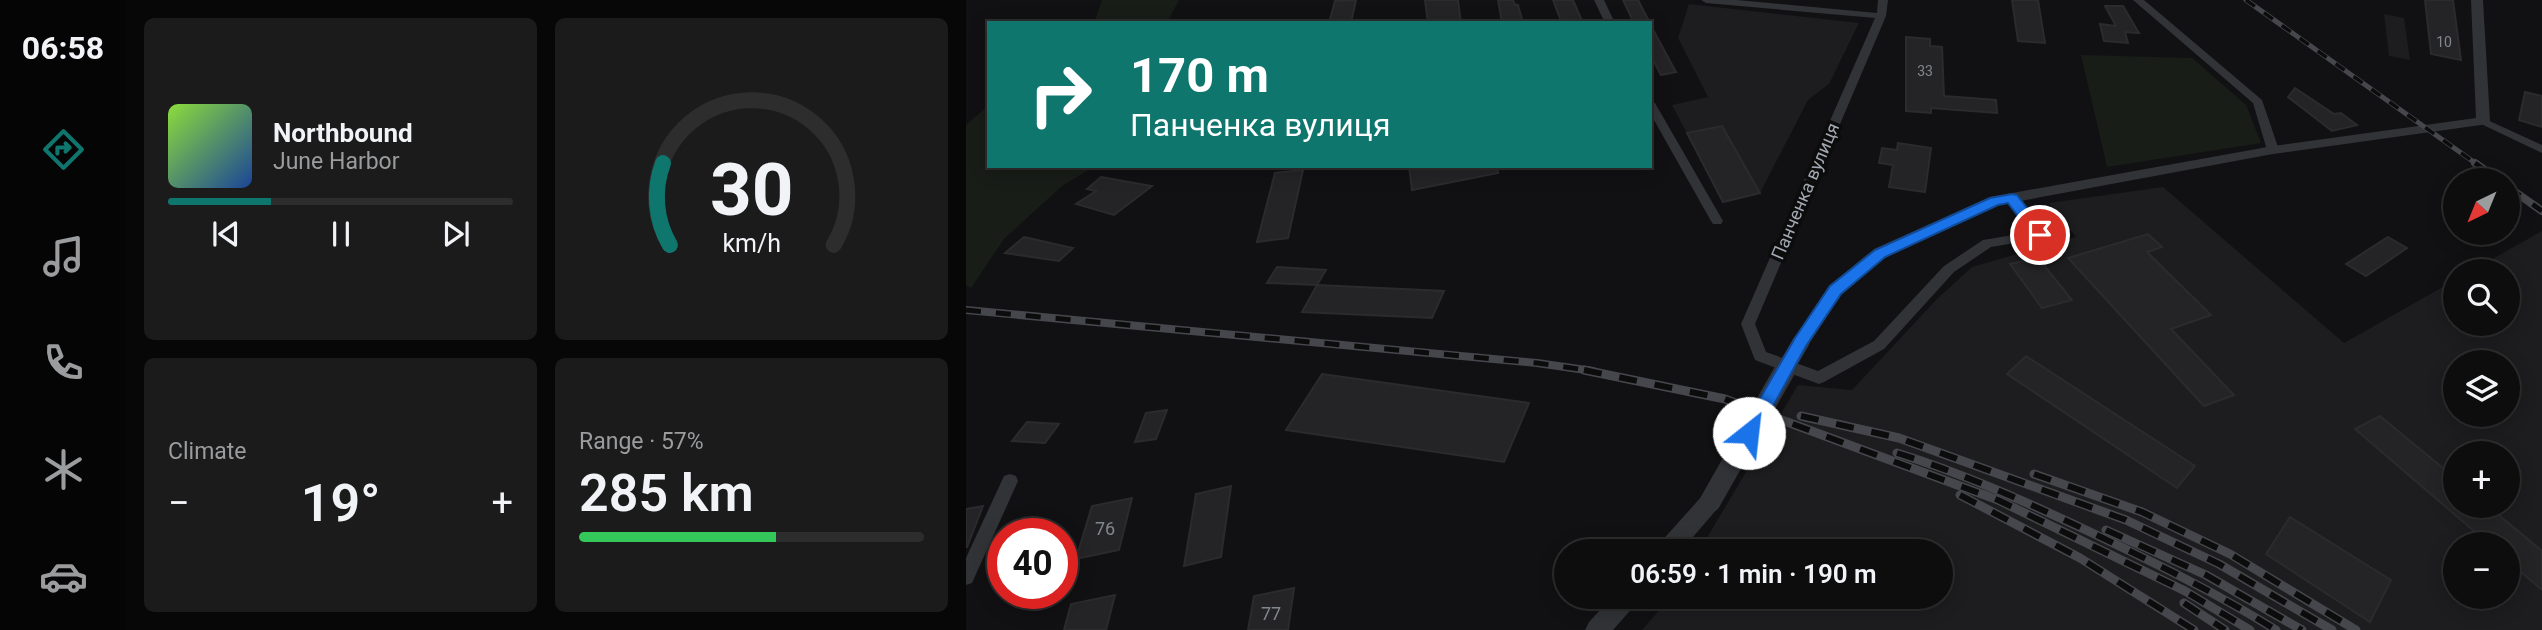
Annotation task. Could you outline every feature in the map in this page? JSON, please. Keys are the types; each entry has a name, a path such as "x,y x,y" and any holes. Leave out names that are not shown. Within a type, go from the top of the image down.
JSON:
{"street":[{"path":"1599,0 1609,21"},
{"path":"1706,0 1881,16"},
{"name":"Панченка вулиця","path":"1883,0 1881,16 1748,324 1760,356 1819,378 1879,345 1949,270 1968,256 1988,243 2040,235 2012,198"},
{"path":"2138,0 2258,102 2273,150"},
{"path":"2477,0 2483,121"},
{"path":"1652,107 1717,221"},
{"path":"1678,539 1710,502 1801,342 1835,290 1880,253 1995,201 2273,150 2483,121 2542,149"},
{"path":"966,577 1010,481"},
{"path":"1597,630 1616,609"}],"shaded area":[{"path":"1102,0 1179,0 1168,21 1095,21"},
{"path":"1689,4 1859,23 1829,84 1808,100 1760,193 1723,202 1672,105 1708,97 1678,38"},
{"path":"2384,14 2404,18 2410,60 2389,56"},
{"path":"2081,55 2192,58 2246,105 2261,143 2107,167"},
{"path":"987,107 987,168 1092,168 1062,186 1004,239 971,288 966,285 966,125"},
{"path":"2163,187 2344,343 2443,287 2443,336 2520,336 2520,259 2492,259 2542,231 2542,630 1642,630 1660,609 1953,609 1953,539 1706,539 1798,385 1852,390 1937,299 1972,267 2076,237 2049,203"}],"building":[{"path":"1356,0 1351,21 1330,21 1335,1"},
{"path":"1425,0 1458,0 1461,21 1428,21"},
{"path":"1498,0 1513,0 1515,5 1518,5 1522,21 1502,21"},
{"path":"1553,0 1573,0 1582,21 1561,21"},
{"path":"1623,0 1638,0 1649,21 1633,21"},
{"path":"2012,0 2038,0 2045,43 2018,41"},
{"path":"2425,0 2453,0 2461,60 2431,54"},
{"path":"2105,6 2123,6 2139,33 2125,32 2128,43 2104,41 2100,24 2116,26"},
{"path":"1652,28 1676,72 1661,75 1652,58"},
{"path":"1906,37 1930,39 1930,46 1942,47 1944,96 1996,100 1997,113 1931,108 1931,113 1906,111"},
{"path":"2295,88 2334,114 2341,113 2357,125 2332,131 2288,97"},
{"path":"2525,92 2542,96 2542,127 2519,120"},
{"path":"1722,126 1760,193 1723,202 1687,133"},
{"path":"1898,143 1931,148 1925,192 1889,187 1893,165 1879,163 1882,148 1897,150"},
{"path":"1409,168 1497,168 1498,173 1412,190"},
{"path":"1303,170 1288,238 1257,242 1275,173"},
{"path":"1101,177 1152,186 1114,215 1076,204 1096,191 1087,189"},
{"path":"2148,234 2162,247 2147,252 2211,315 2171,329 2234,395 2204,406 2068,258"},
{"path":"1024,237 1073,248 1059,261 1005,253"},
{"path":"2388,237 2407,248 2366,276 2346,264"},
{"path":"2038,258 2072,300 2042,308 2010,264"},
{"path":"1277,267 1326,270 1317,285 1267,283"},
{"path":"1317,285 1444,291 1432,318 1302,312"},
{"path":"2026,356 2195,466 2177,488 2007,374"},
{"path":"1322,374 1529,403 1504,462 1286,430"},
{"path":"1167,410 1156,439 1135,442 1146,413"},
{"path":"2380,416 2443,468 2443,505 2355,429"},
{"path":"1027,422 1059,424 1045,443 1012,441"},
{"path":"1231,486 1221,557 1184,566 1196,494"},
{"path":"1132,498 1119,550 1078,559 1078,552 1092,506"},
{"path":"983,506 967,547 966,547 966,509"},
{"path":"2290,517 2391,580 2370,622 2266,554"},
{"path":"2459,518 2502,518 2519,532 2475,532"},
{"path":"2520,533 2542,551 2542,590 2520,571"},
{"path":"1294,588 1288,630 1248,630 1254,596"},
{"path":"1115,595 1106,630 1064,630 1070,609 1078,609 1078,603"}],"railway":[{"path":"2246,0 2478,165"},
{"path":"2475,163 2482,168"},
{"path":"2520,195 2542,211"},
{"path":"966,310 1537,363 1593,371"},
{"path":"1584,370 1725,399 1998,500 2185,591 2250,630"},
{"path":"1801,416 1899,438 2126,520 2219,564 2332,630"},
{"path":"1897,453 2016,498 2086,530 2159,565 2276,630"},
{"path":"2034,474 2142,512 2230,554 2356,630"},
{"path":"1960,495 2080,558 2194,630"},
{"path":"2106,530 2206,575 2302,630"},
{"path":"2184,603 2225,630"}],"route":[{"path":"1749,433 1801,342 1835,290 1880,253 1995,201 2012,198 2040,235"}]}
